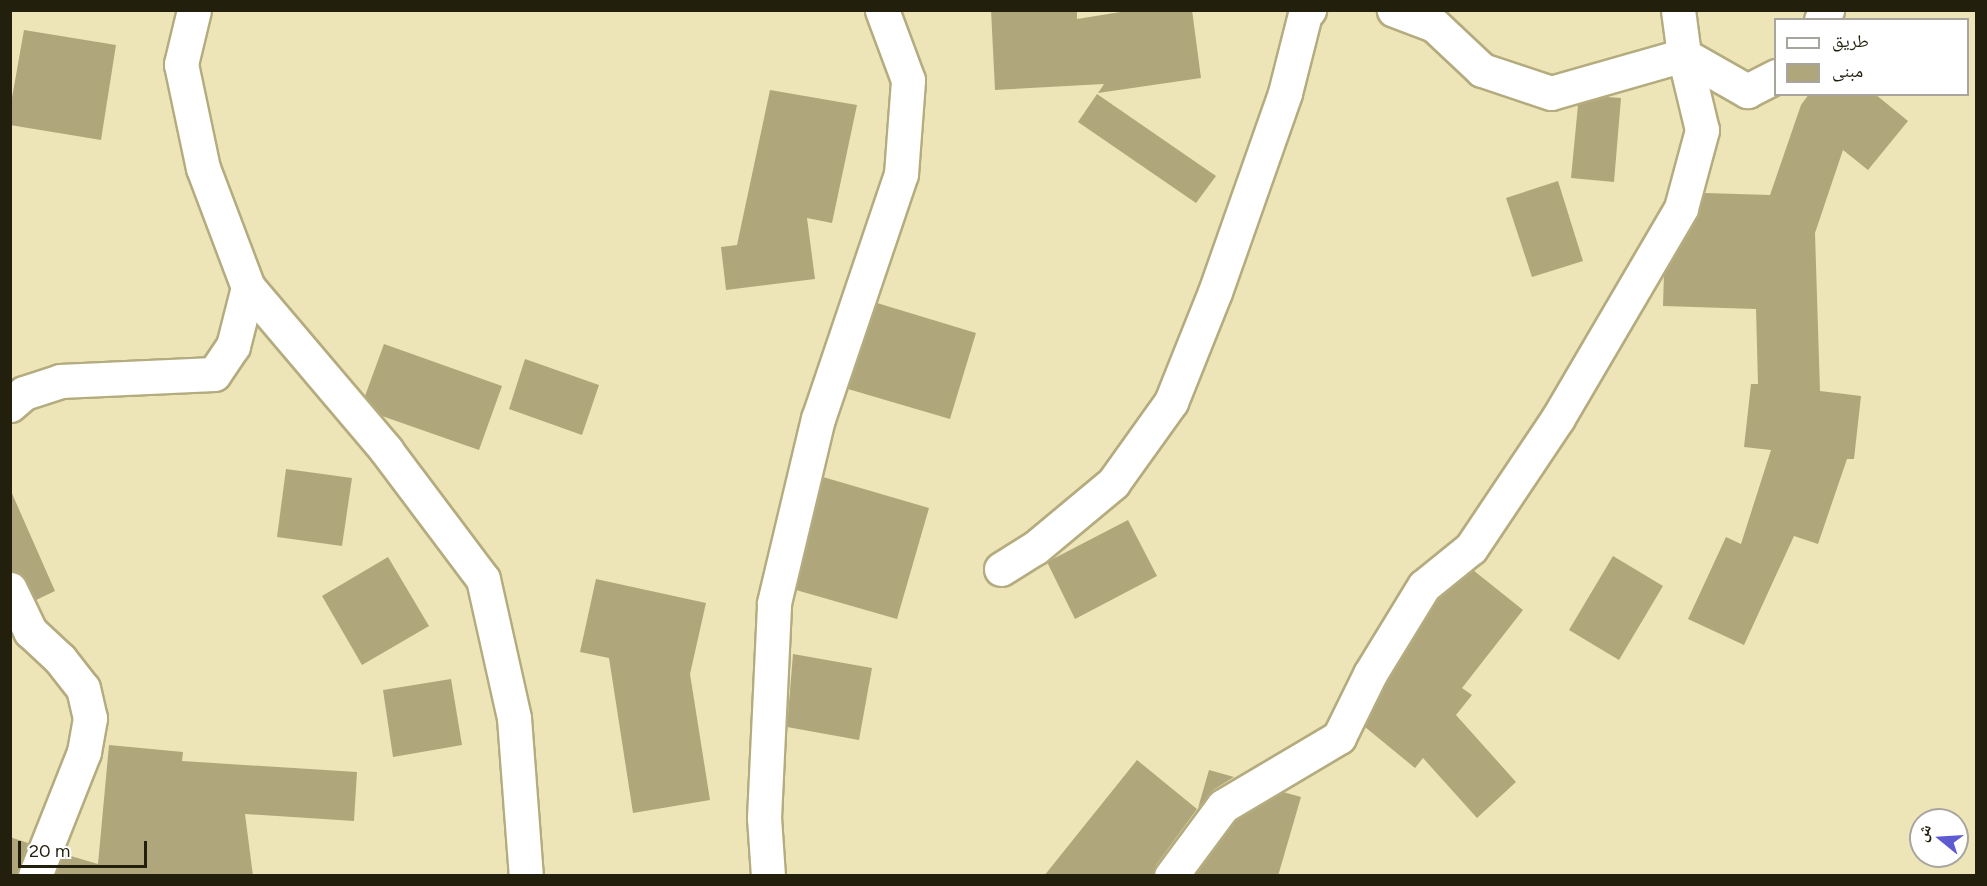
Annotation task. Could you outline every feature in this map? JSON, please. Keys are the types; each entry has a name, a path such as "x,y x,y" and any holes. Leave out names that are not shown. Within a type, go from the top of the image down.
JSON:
{"street":[{"path":"194,10 181,64 203,168 248,288 386,450 483,579 514,718 526,876"},
{"path":"768,876 764,818 774,603 818,419 901,174 908,80 882,10"},
{"path":"1002,569 1035,548 1113,483 1171,402 1215,292 1274,126 1305,14 1309,10"},
{"path":"1394,10 1434,25 1482,70 1551,93 1684,55 1747,91 1774,77"},
{"path":"1171,876 1223,806 1339,737 1370,675 1424,586 1471,548 1558,418 1681,208 1702,130 1684,55 1678,10"},
{"path":"10,405 24,393 60,381 214,374 233,346 248,288"},
{"path":"10,589 30,631 60,659 83,688 90,718 84,752 35,876"}],"building":[{"path":"991,10 1077,10 1077,19 1133,10 1192,10 1201,78 1098,93 1104,84 995,90"},
{"path":"24,30 116,45 101,140 10,125 10,109"},
{"path":"770,90 857,105 832,223 807,218 815,279 726,290 721,247 737,245"},
{"path":"1097,94 1216,176 1196,203 1078,122"},
{"path":"1808,96 1877,96 1908,121 1868,170 1843,150 1815,233 1820,391 1861,396 1854,459 1847,459 1818,544 1794,536 1744,645 1688,619 1726,537 1741,544 1771,450 1744,447 1751,384 1758,384 1756,309 1663,306 1664,273 1697,217 1705,193 1770,195 1801,105"},
{"path":"1607,97 1621,98 1614,182 1571,178 1578,105"},
{"path":"1558,181 1583,261 1532,277 1506,198"},
{"path":"877,303 976,333 950,419 848,389"},
{"path":"384,344 502,386 479,450 382,416 365,396"},
{"path":"525,359 599,385 582,435 509,409"},
{"path":"286,469 352,478 342,546 277,537"},
{"path":"823,477 929,508 897,619 796,590"},
{"path":"10,489 55,591 36,600 21,574 10,570"},
{"path":"1128,520 1157,576 1075,619 1047,562"},
{"path":"1613,556 1663,586 1619,660 1569,630"},
{"path":"388,557 429,626 362,665 322,596"},
{"path":"1473,570 1523,610 1462,688 1472,695 1456,715 1516,782 1477,818 1423,758 1415,768 1365,727 1386,683 1438,599"},
{"path":"596,579 706,603 690,674 710,800 633,813 609,658 580,652"},
{"path":"793,654 872,668 859,740 787,727"},
{"path":"451,679 462,745 393,757 383,690"},
{"path":"109,745 183,752 182,761 357,772 354,821 245,814 253,876 55,876 64,854 98,864"},
{"path":"1137,760 1197,809 1156,865 1153,876 1044,876"},
{"path":"1209,770 1234,777 1213,790 1198,808"},
{"path":"1283,792 1301,797 1278,876 1195,876 1236,820"},
{"path":"10,837 28,843 17,876 10,876"}]}
